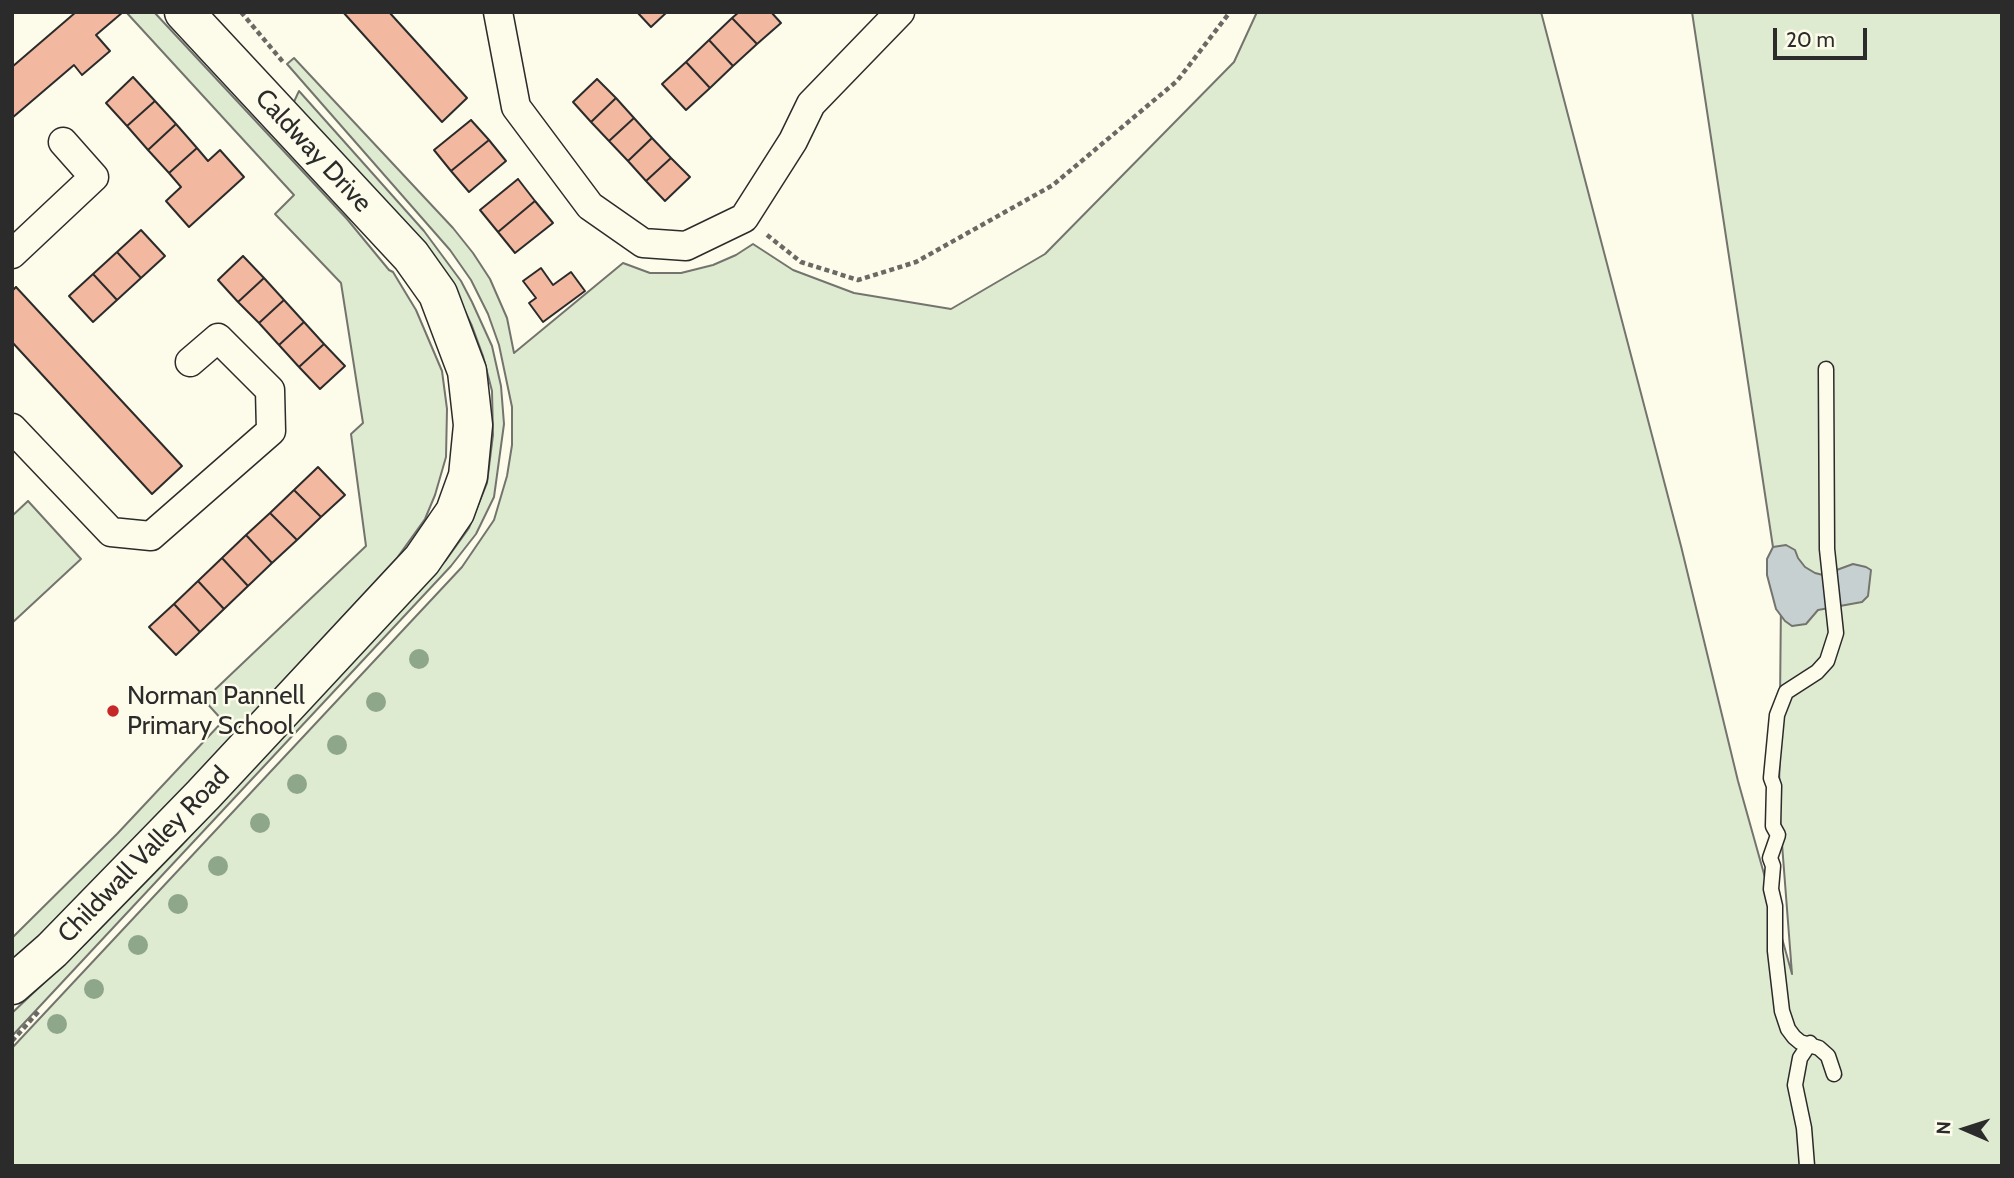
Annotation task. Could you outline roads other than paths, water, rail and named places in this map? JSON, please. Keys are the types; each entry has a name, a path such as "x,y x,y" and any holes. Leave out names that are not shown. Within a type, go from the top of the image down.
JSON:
{"main road":[{"name":"Caldway Drive","path":"184,12 411,256 438,294"},
{"name":"Childwall Valley Road","path":"12,985 52,950 321,669 422,560 455,512 468,476 473,425 467,371 438,294"}],"street":[{"path":"498,12 516,107 590,206 643,243 686,246 744,218 793,141 811,104 900,12"},
{"path":"12,254 94,177 63,142"},
{"path":"12,428 111,531 151,536 271,431 270,390 218,338 190,362"}],"lane":[{"path":"1826,369 1827,549 1836,633 1827,661 1817,672 1786,692 1777,715 1771,778 1774,786 1773,826 1778,835 1770,858 1773,866 1771,888 1775,906 1779,997 1788,1029 1800,1042 1810,1043 1828,1056 1833,1074"},
{"path":"1807,1166 1804,1128 1795,1085 1800,1058 1810,1043"}],"place":[{"name":"Norman Pannell Primary School","path":"113,711"}]}
